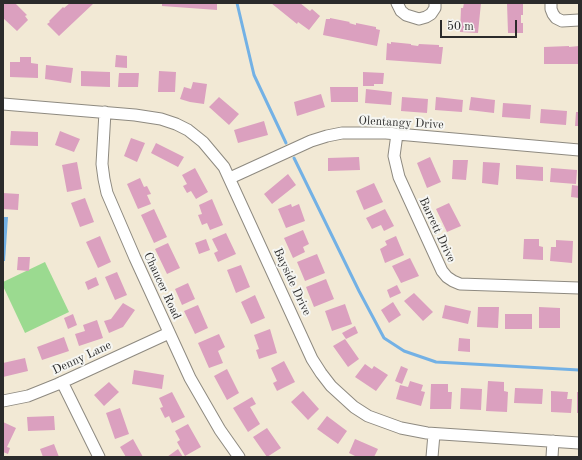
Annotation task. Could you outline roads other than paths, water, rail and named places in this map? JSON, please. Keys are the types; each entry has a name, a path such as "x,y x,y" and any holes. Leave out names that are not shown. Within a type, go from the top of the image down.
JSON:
{"street":[{"path":"397,3 401,11 406,15 419,19 432,14 435,8 435,3"},
{"path":"551,3 552,14 556,18 562,21 579,20"},
{"name":"Bayside Drive","path":"3,104 105,112 161,119 188,130 204,142 214,153 230,178 312,359 324,378 343,398 368,416 401,428 434,434 579,443"},
{"name":"Chaucer Road","path":"105,112 102,164 107,193 134,258 190,378 207,410 239,457"},
{"name":"Olentangy Drive","path":"230,178 312,141 327,136 358,132 579,150"},
{"name":"Barrett Drive","path":"397,134 394,156 398,177 442,271 447,277 460,284 579,288"},
{"name":"Denny Lane","path":"3,401 28,396 62,382 169,332"},
{"path":"62,382 100,457"},
{"path":"432,457 434,434"},
{"path":"552,457 553,441"}],"water":[{"path":"3,217 8,217 5,261 3,261"}],"waterway":[{"path":"237,3 254,75 286,143"},
{"path":"294,158 359,291 384,338 404,351 436,362 579,370"}]}
